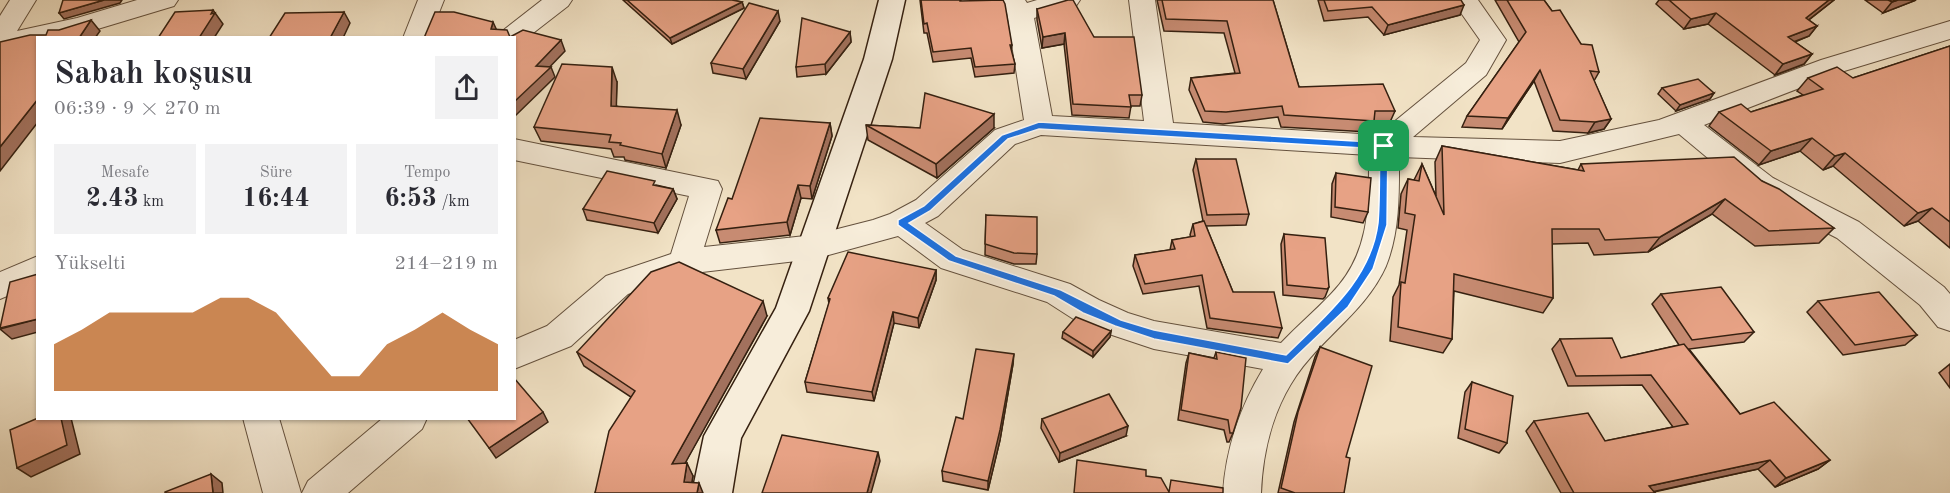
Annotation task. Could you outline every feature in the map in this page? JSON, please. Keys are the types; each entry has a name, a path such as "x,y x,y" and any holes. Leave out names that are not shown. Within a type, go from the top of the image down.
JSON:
{"street":[{"path":"0,37 23,0"},
{"path":"0,43 81,26 165,0"},
{"path":"417,36 431,0"},
{"path":"513,36 559,0"},
{"path":"712,493 723,436 792,311 878,59 892,0"},
{"path":"1039,125 1016,7 1067,0"},
{"path":"1142,0 1160,133"},
{"path":"1242,493 1247,452 1255,424 1270,390 1288,359 1345,304 1368,269 1382,225 1384,146 1476,69 1493,40 1465,0"},
{"path":"516,354 558,336 617,285 684,262 814,247 878,231 901,222 927,208 1005,137 1039,125 1384,146 1560,152 1664,129 1830,66 1950,30"},
{"path":"1682,122 1762,186 1848,230 1932,296 1950,317"},
{"path":"516,149 707,189 684,262"},
{"path":"901,222 952,259 1058,293 1087,310 1118,323 1154,335 1288,359"},
{"path":"0,286 36,270"},
{"path":"262,420 282,493"},
{"path":"321,493 407,420"}],"building":[{"path":"63,0 104,0 59,13"},
{"path":"627,0 732,0 742,2 670,38"},
{"path":"921,0 1003,0 1015,64 975,67 971,48 933,52 927,23 924,24"},
{"path":"1073,0 1094,37 1134,37 1142,95 1129,95 1131,107 1073,104 1065,33 1043,37 1037,9"},
{"path":"1162,0 1273,0 1299,87 1383,84 1395,111 1375,111 1374,121 1284,115 1282,106 1226,112 1205,111 1191,78 1240,73 1227,21 1166,19"},
{"path":"1324,0 1461,0 1464,5 1388,25 1372,7 1328,11"},
{"path":"1507,0 1544,0 1552,11 1560,10 1581,44 1592,45 1599,72 1590,71 1611,119 1595,122 1560,120 1540,70 1508,118 1467,116 1526,32"},
{"path":"1669,0 1829,0 1806,18 1817,26 1788,37 1812,54 1783,64 1716,13 1691,19"},
{"path":"749,3 778,11 743,69 711,63"},
{"path":"213,10 211,14 215,13 200,36 159,36 175,12"},
{"path":"344,12 331,36 270,36 285,13"},
{"path":"435,12 454,12 493,22 491,29 507,30 510,36 425,36"},
{"path":"802,18 850,32 825,64 796,67"},
{"path":"91,20 80,36 36,36 36,102 0,147 0,42 30,35 46,35 48,30 59,30"},
{"path":"523,30 561,40 536,66 551,67 516,100 516,36 512,36"},
{"path":"1950,46 1950,222 1932,208 1918,213 1845,153 1835,156 1812,138 1771,151 1719,112 1741,104 1751,112 1823,89 1808,78 1837,67 1853,78"},
{"path":"562,64 612,67 611,106 677,110 662,154 609,142 611,135 534,127"},
{"path":"1698,79 1714,93 1680,105 1662,88"},
{"path":"925,93 994,114 936,164 866,125 920,128"},
{"path":"760,118 830,123 810,186 798,185 787,222 716,230 728,198 732,199"},
{"path":"1442,146 1584,171 1581,164 1734,157 1762,181 1779,189 1834,228 1769,231 1725,199 1660,237 1605,240 1599,229 1552,229 1553,298 1454,274 1452,339 1398,327 1401,282 1405,283 1415,215 1405,213 1408,179 1419,181 1422,164 1444,215"},
{"path":"1196,159 1236,159 1249,214 1207,215"},
{"path":"607,171 655,181 653,185 673,189 654,223 583,209"},
{"path":"1336,173 1371,178 1368,212 1335,207"},
{"path":"986,215 1037,217 1037,254 1014,253 985,244"},
{"path":"1204,221 1233,292 1274,292 1282,328 1210,318 1202,275 1145,284 1135,255 1175,249 1172,240 1195,236 1193,224"},
{"path":"1284,234 1325,238 1329,287 1327,289 1287,285"},
{"path":"848,252 936,270 918,318 893,312 872,392 805,382 830,299 828,298"},
{"path":"679,262 763,301 672,464 687,463 684,482 699,483 697,493 595,493 609,431 635,391 577,352 651,272"},
{"path":"36,275 36,319 0,328 10,282"},
{"path":"1721,287 1754,332 1692,340 1661,294"},
{"path":"1879,292 1917,335 1855,345 1818,301"},
{"path":"1076,317 1111,331 1093,351 1063,332"},
{"path":"1612,338 1621,358 1684,344 1740,414 1774,402 1830,460 1786,478 1770,460 1649,486 1655,493 1574,493 1534,421 1588,413 1605,441 1688,424 1651,375 1576,376 1560,339"},
{"path":"1320,347 1372,366 1346,457 1350,458 1344,493 1295,493 1281,488 1298,412"},
{"path":"976,349 1014,354 988,481 942,471 956,417 963,419"},
{"path":"1216,352 1246,358 1241,408 1233,433 1230,433 1228,420 1181,410 1189,353 1217,359"},
{"path":"516,380 543,412 489,448 468,420 516,420"},
{"path":"1472,382 1513,396 1507,443 1465,429"},
{"path":"1109,394 1128,426 1060,453 1042,419"},
{"path":"36,419 61,420 67,445 17,468 10,430"},
{"path":"782,435 878,452 867,493 762,493"},
{"path":"1077,460 1146,470 1146,476 1161,478 1169,492 1171,480 1223,488 1223,493 1074,493"},
{"path":"211,474 213,493 165,493 165,492"}],"route":[{"path":"1039,125 1384,146 1382,225 1376,250 1368,269 1345,304 1288,359 1154,335 1118,323 1087,310 1058,293 952,259 901,222 927,208 1005,137 1039,125"}]}
